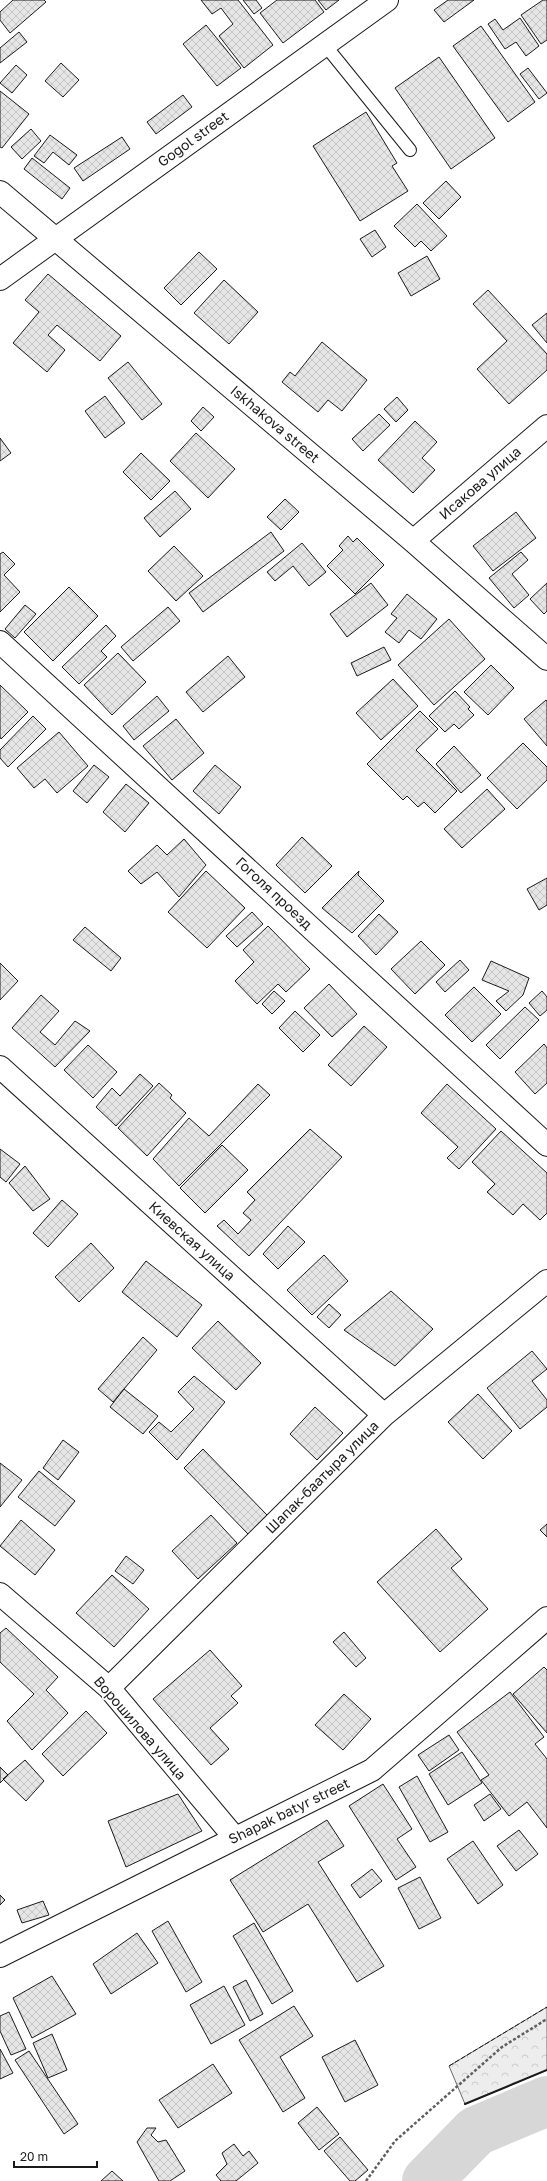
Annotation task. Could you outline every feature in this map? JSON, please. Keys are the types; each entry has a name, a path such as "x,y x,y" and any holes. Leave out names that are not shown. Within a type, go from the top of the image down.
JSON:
{"street":[{"name":"Gogol street","path":"0,279 387,0"},
{"name":"Iskhakova street","path":"0,192 413,541 547,659"},
{"name":"Исакова улица","path":"413,541 547,426"},
{"name":"Гоголя проезд","path":"0,642 547,1145"},
{"name":"Киевская улица","path":"0,1067 384,1416"},
{"name":"Шапак-баатыра улица","path":"109,1688 384,1416 547,1281"},
{"name":"Ворошилова улица","path":"0,1594 109,1688 235,1838"},
{"name":"Shapak batyr street","path":"0,1956 372,1770 547,1618"}],"lane":[{"path":"325,45 410,150"}],"path":[{"path":"366,2181 395,2140 502,2047 547,2019"}],"green space":[{"path":"547,2007 547,2070 465,2104 449,2066"}],"building":[{"path":"13,0 44,0 46,2 10,33 0,20 0,12"},
{"path":"201,0 238,0 273,45 244,68 219,36 233,24 221,8 212,14"},
{"path":"243,0 256,0 262,8 254,14"},
{"path":"277,0 315,0 324,12 283,43 260,13"},
{"path":"318,0 339,0 326,10"},
{"path":"448,0 474,0 444,22 434,10"},
{"path":"543,0 547,0 547,40 541,44 521,15"},
{"path":"520,18 539,46 526,56 516,42 505,49 488,24 495,19 503,30"},
{"path":"206,25 241,68 217,86 183,44"},
{"path":"481,26 535,102 508,122 453,46"},
{"path":"19,32 27,42 0,63 0,48"},
{"path":"439,57 495,138 451,169 395,88"},
{"path":"61,63 79,80 63,97 45,81"},
{"path":"16,65 27,75 12,93 0,83"},
{"path":"528,68 547,93 539,99 520,74"},
{"path":"0,91 29,114 2,148 0,147"},
{"path":"183,95 192,107 156,134 147,122"},
{"path":"366,112 397,163 392,166 408,191 360,221 313,146"},
{"path":"31,129 41,141 22,159 11,147"},
{"path":"50,135 77,155 69,165 53,152 44,163 34,156"},
{"path":"122,137 130,149 83,181 74,168"},
{"path":"32,158 70,188 62,199 24,169"},
{"path":"446,181 461,197 439,219 423,203"},
{"path":"417,204 447,236 431,251 421,241 415,247 394,226"},
{"path":"375,230 386,247 372,257 360,239"},
{"path":"199,252 217,269 181,305 164,288"},
{"path":"427,256 440,279 411,296 398,273"},
{"path":"48,274 121,336 100,361 57,325 48,335 65,350 47,372 13,343 39,312 25,300"},
{"path":"224,280 258,312 229,344 194,313"},
{"path":"488,290 547,354 547,370 509,404 477,369 507,341 473,304"},
{"path":"547,313 547,343 532,325"},
{"path":"322,342 367,380 342,411 328,400 318,412 282,382 290,372 295,376"},
{"path":"128,362 162,404 142,420 108,378"},
{"path":"105,396 125,423 105,438 85,411"},
{"path":"397,397 408,410 396,422 384,409"},
{"path":"203,407 214,417 201,431 191,421"},
{"path":"379,414 390,425 363,451 352,439"},
{"path":"415,421 437,442 422,458 435,470 413,493 378,460"},
{"path":"196,433 235,469 208,498 170,461"},
{"path":"0,438 11,453 0,461"},
{"path":"141,453 170,481 151,500 123,472"},
{"path":"175,491 191,509 160,537 144,518"},
{"path":"285,499 299,512 281,530 267,517"},
{"path":"516,512 536,538 493,571 473,546"},
{"path":"271,532 284,551 203,612 189,593"},
{"path":"348,536 353,542 357,538 384,565 355,594 327,566 343,550 339,546"},
{"path":"302,543 326,572 309,586 293,566 275,581 267,572"},
{"path":"174,546 203,576 176,601 148,571"},
{"path":"3,552 15,564 4,575 20,592 0,612 0,554"},
{"path":"521,552 528,560 512,574 529,595 514,608 489,578"},
{"path":"371,583 388,605 347,637 330,614"},
{"path":"547,583 547,611 544,614 530,599"},
{"path":"69,587 98,616 53,661 24,632"},
{"path":"407,594 437,619 421,639 409,630 399,643 385,632 397,618 391,614"},
{"path":"25,605 36,614 15,638 5,629"},
{"path":"168,607 180,621 133,661 121,647"},
{"path":"449,619 485,659 434,705 398,665"},
{"path":"106,625 116,636 101,651 107,657 79,684 62,667"},
{"path":"384,647 391,660 357,676 351,663"},
{"path":"118,653 146,682 112,715 84,685"},
{"path":"228,656 245,677 203,712 186,692"},
{"path":"491,665 514,688 488,715 464,692"},
{"path":"393,679 418,706 381,740 356,713"},
{"path":"0,685 28,712 1,739 0,737"},
{"path":"455,691 470,707 468,709 474,715 459,729 454,724 445,732 429,716"},
{"path":"157,696 169,711 134,740 123,726"},
{"path":"546,700 547,701 547,746 524,719"},
{"path":"420,711 438,729 416,750 457,791 435,813 424,802 418,807 407,796 403,800 367,764"},
{"path":"33,716 46,729 8,767 0,758 0,750"},
{"path":"176,719 204,753 172,780 143,746"},
{"path":"59,732 88,766 57,793 45,779 34,788 17,768"},
{"path":"523,743 547,767 547,780 517,809 487,778"},
{"path":"454,746 481,775 461,793 436,764"},
{"path":"94,765 109,777 87,803 73,791"},
{"path":"215,765 241,787 219,814 193,791"},
{"path":"126,784 149,803 125,832 103,812"},
{"path":"487,789 505,809 462,848 444,829"},
{"path":"302,837 332,866 305,893 276,865"},
{"path":"184,839 206,865 179,897 157,872 141,884 128,871 157,845 167,855"},
{"path":"206,871 245,908 207,948 168,912"},
{"path":"359,871 358,875 384,901 352,933 322,908"},
{"path":"547,878 547,905 539,910 527,889"},
{"path":"252,912 263,924 237,947 226,936"},
{"path":"379,914 398,932 376,955 358,936"},
{"path":"268,926 310,969 286,992 278,984 257,1004 235,981 254,962 243,950"},
{"path":"85,927 121,958 111,971 73,940"},
{"path":"421,941 445,965 415,994 391,969"},
{"path":"460,960 469,970 445,992 436,982"},
{"path":"491,961 529,978 523,995 506,1011 496,1001 509,991 482,980"},
{"path":"0,963 18,981 0,1000"},
{"path":"329,984 357,1014 332,1037 304,1008"},
{"path":"474,987 501,1014 472,1042 445,1015"},
{"path":"274,991 285,1001 272,1014 262,1004"},
{"path":"542,991 547,997 547,1010 540,1016 529,1003"},
{"path":"41,995 59,1011 40,1032 55,1045 75,1021 90,1031 55,1067 12,1028"},
{"path":"525,1007 539,1020 500,1059 486,1045"},
{"path":"295,1011 320,1035 303,1052 279,1028"},
{"path":"364,1026 387,1047 351,1086 328,1065"},
{"path":"544,1044 547,1048 547,1083 535,1094 515,1072"},
{"path":"88,1045 117,1072 93,1098 64,1070"},
{"path":"140,1074 153,1086 116,1126 96,1107 112,1088 120,1096"},
{"path":"159,1083 172,1095 170,1098 186,1113 147,1156 118,1128"},
{"path":"258,1084 270,1095 179,1186 153,1159 189,1118 209,1136"},
{"path":"447,1084 496,1129 459,1169 447,1158 458,1147 421,1113"},
{"path":"310,1129 342,1157 249,1256 217,1226 224,1220 238,1234 251,1220 243,1213 255,1200 247,1192"},
{"path":"501,1131 547,1173 547,1213 540,1220 523,1204 513,1215 487,1192 495,1184 472,1162"},
{"path":"222,1145 248,1170 205,1213 180,1188"},
{"path":"0,1149 20,1164 6,1182 0,1177"},
{"path":"25,1166 50,1199 33,1211 9,1183"},
{"path":"62,1200 78,1214 48,1247 33,1233"},
{"path":"288,1226 305,1242 278,1269 263,1254"},
{"path":"91,1243 114,1268 79,1302 55,1277"},
{"path":"324,1255 348,1281 312,1315 287,1290"},
{"path":"146,1261 202,1305 177,1337 122,1292"},
{"path":"391,1291 433,1329 395,1366 344,1330"},
{"path":"329,1304 341,1315 329,1328 317,1317"},
{"path":"218,1321 261,1363 236,1390 192,1348"},
{"path":"143,1337 157,1350 113,1402 98,1389"},
{"path":"532,1351 547,1369 532,1381 547,1400 547,1407 520,1429 487,1388"},
{"path":"194,1376 225,1402 177,1460 149,1432 159,1422 171,1432 194,1409 178,1392"},
{"path":"124,1389 158,1416 143,1434 110,1407"},
{"path":"478,1394 512,1431 483,1459 448,1422"},
{"path":"315,1407 343,1433 317,1460 290,1434"},
{"path":"63,1440 79,1452 58,1480 43,1468"},
{"path":"203,1449 267,1515 248,1534 184,1468"},
{"path":"0,1463 22,1480 0,1507"},
{"path":"39,1471 75,1501 55,1526 18,1497"},
{"path":"211,1515 237,1543 198,1579 172,1551"},
{"path":"21,1520 55,1550 35,1575 0,1546"},
{"path":"547,1524 547,1537 540,1530"},
{"path":"436,1529 462,1559 451,1568 488,1609 440,1652 377,1582"},
{"path":"126,1556 144,1570 133,1584 115,1571"},
{"path":"112,1575 149,1609 114,1647 76,1613"},
{"path":"6,1628 58,1677 46,1690 68,1713 32,1750 7,1721 34,1694 0,1662 0,1633"},
{"path":"344,1632 366,1658 356,1667 333,1642"},
{"path":"210,1650 242,1686 231,1696 238,1703 210,1728 229,1749 211,1765 153,1699"},
{"path":"544,1667 547,1670 547,1733 513,1694"},
{"path":"510,1692 544,1737 535,1744 547,1759 547,1828 527,1802 509,1816 481,1780 489,1775 457,1732"},
{"path":"344,1694 371,1719 343,1750 315,1725"},
{"path":"86,1711 107,1733 63,1776 42,1754"},
{"path":"449,1735 459,1750 429,1771 418,1755"},
{"path":"462,1752 482,1783 448,1805 429,1774"},
{"path":"25,1760 44,1781 26,1801 3,1779"},
{"path":"0,1767 8,1775 0,1783"},
{"path":"417,1776 448,1832 430,1842 399,1787"},
{"path":"383,1784 412,1829 397,1839 416,1867 396,1880 349,1806"},
{"path":"178,1794 202,1831 126,1867 108,1821"},
{"path":"490,1794 501,1809 484,1821 474,1805"},
{"path":"327,1820 344,1846 318,1862 384,1966 357,1982 308,1904 263,1932 230,1880"},
{"path":"519,1830 538,1854 516,1871 497,1846"},
{"path":"473,1841 503,1885 478,1904 447,1859"},
{"path":"372,1869 382,1881 360,1898 351,1885"},
{"path":"420,1877 441,1918 419,1929 398,1888"},
{"path":"0,1895 5,1900 0,1905"},
{"path":"43,1901 49,1915 22,1923 17,1910"},
{"path":"168,1921 202,1982 186,1992 152,1931"},
{"path":"254,1923 293,1991 272,2004 233,1936"},
{"path":"137,1933 158,1963 111,1994 93,1964"},
{"path":"52,1976 76,2014 32,2038 13,1998"},
{"path":"246,1980 263,2014 250,2021 233,1987"},
{"path":"224,1986 245,2025 211,2044 190,2005"},
{"path":"294,2006 313,2036 280,2057 305,2098 283,2112 239,2040"},
{"path":"9,2012 26,2049 11,2055 0,2031 0,2016"},
{"path":"52,2034 67,2070 48,2078 33,2043"},
{"path":"355,2040 378,2085 345,2102 322,2057"},
{"path":"0,2049 13,2073 0,2079"},
{"path":"29,2051 78,2124 64,2134 15,2060"},
{"path":"213,2064 232,2093 178,2128 159,2100"},
{"path":"317,2107 339,2134 319,2150 298,2123"},
{"path":"147,2128 156,2128 151,2135 158,2142 166,2140 185,2171 170,2181 159,2181 137,2142"},
{"path":"340,2137 368,2170 355,2181 350,2181 324,2151"},
{"path":"234,2144 243,2156 249,2151 258,2163 236,2181 221,2181 216,2175 227,2164 222,2153"},
{"path":"112,2171 123,2181 101,2181"}],"waterway":[{"path":"427,2181 476,2131 547,2101"}],"fence":[{"path":"449,2066 547,2007"}],"wall":[{"path":"465,2104 547,2070"}]}
